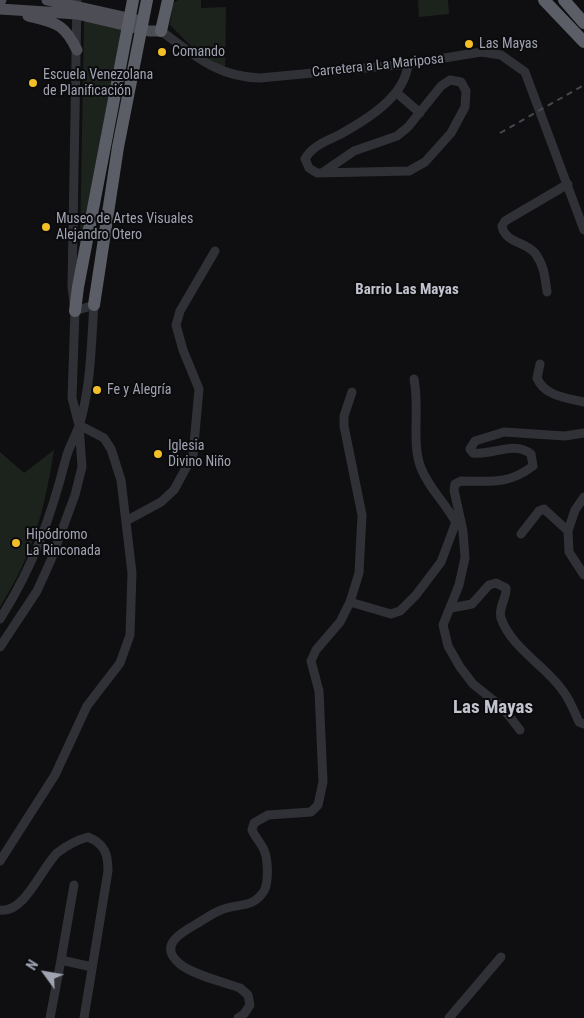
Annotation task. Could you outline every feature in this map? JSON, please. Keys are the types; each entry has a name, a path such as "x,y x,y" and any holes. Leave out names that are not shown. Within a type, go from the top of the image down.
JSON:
{"highway":[{"path":"76,311 78,287 133,0"},
{"path":"94,305 118,147 147,0"},
{"path":"154,29 168,0"},
{"path":"544,0 584,42"},
{"path":"564,0 584,23"}],"main road":[{"path":"47,0 154,29"},
{"path":"5,9 77,7"},
{"path":"5,9 60,25 70,35 77,50"}],"street":[{"path":"0,647 37,591 64,530 76,496 82,466 79,425 72,398 76,311 72,287 77,7"},
{"name":"Carretera a La Mariposa","path":"154,29 204,63 224,73 242,78 260,78 408,64 481,52 501,55 513,62 524,72 534,92 584,230"},
{"path":"322,173 354,151 397,136 408,127 441,86 450,80 461,82 466,91 465,107 451,133 425,162 409,171 322,173 317,173 309,168 305,158 309,150 353,127 397,93 406,77 408,64"},
{"path":"397,93 420,113"},
{"path":"547,292 543,266 535,253 527,246 510,239 502,226 505,221 568,184"},
{"path":"126,521 160,502 174,490 193,455 200,389 183,350 176,325 180,311 215,251"},
{"path":"0,619 22,582 47,526 67,455 79,425 86,387 94,305 76,311"},
{"path":"540,364 537,378 544,389 549,393 584,402"},
{"path":"414,379 418,413 417,457 431,488 448,506 456,523"},
{"path":"238,1018 244,1014 250,1004 248,995 240,988 181,965 173,956 171,948 174,939 184,930 222,910 250,905 264,890 267,882 264,850 252,830 254,823 268,815 311,812 318,805 323,782 319,691 311,661 316,650 340,622 350,602 359,573 362,515 344,426 344,416 352,392"},
{"path":"0,861 54,774 87,706 113,674 126,651 132,609 132,573 121,480 111,448 104,438 79,425"},
{"path":"520,730 503,708 474,684 460,667 448,646 443,626 463,573 465,558 464,531 454,490 455,484 461,481 509,480 519,476 533,466 531,454 524,448 508,448 479,454 473,453 470,449 475,441 504,432 565,436 584,433"},
{"path":"584,497 575,510 568,531 569,552 584,575"},
{"path":"521,534 539,511 544,509 568,531"},
{"path":"350,602 391,614 400,611 416,595 441,562 459,513"},
{"path":"451,608 472,604 489,585 502,585 506,588 507,594 500,610 501,618 510,634 563,690 579,722 584,724"},
{"path":"0,910 10,911 20,904 57,854 68,845 88,837 103,846 106,852 108,871 84,1018"},
{"path":"50,1018 74,885"},
{"path":"449,1018 500,957"},
{"path":"61,960 92,967"}],"shaded area":[{"path":"178,0 201,0 201,8 226,7 225,71 191,46 170,25 173,3"},
{"path":"418,0 448,0 449,14 419,17"},
{"path":"84,20 122,28 80,246"},
{"name":"Hipódromo La Rinconada","path":"54,450 46,493 36,531 12,587 0,607 0,452 24,473"}],"railway":[{"path":"500,133 584,85"}],"place":[{"name":"Las Mayas","path":"469,44"},
{"name":"Comando","path":"162,52"},
{"name":"Escuela Venezolana de Planificación","path":"33,83"},
{"name":"Museo de Artes Visuales Alejandro Otero","path":"46,227"},
{"name":"Fe y Alegría","path":"97,390"},
{"name":"Iglesia Divino Niño","path":"158,454"},
{"name":"Hipódromo La Rinconada","path":"16,543"}],"district":[{"name":"Barrio Las Mayas","path":"407,290"},
{"name":"Las Mayas","path":"493,708"}]}
